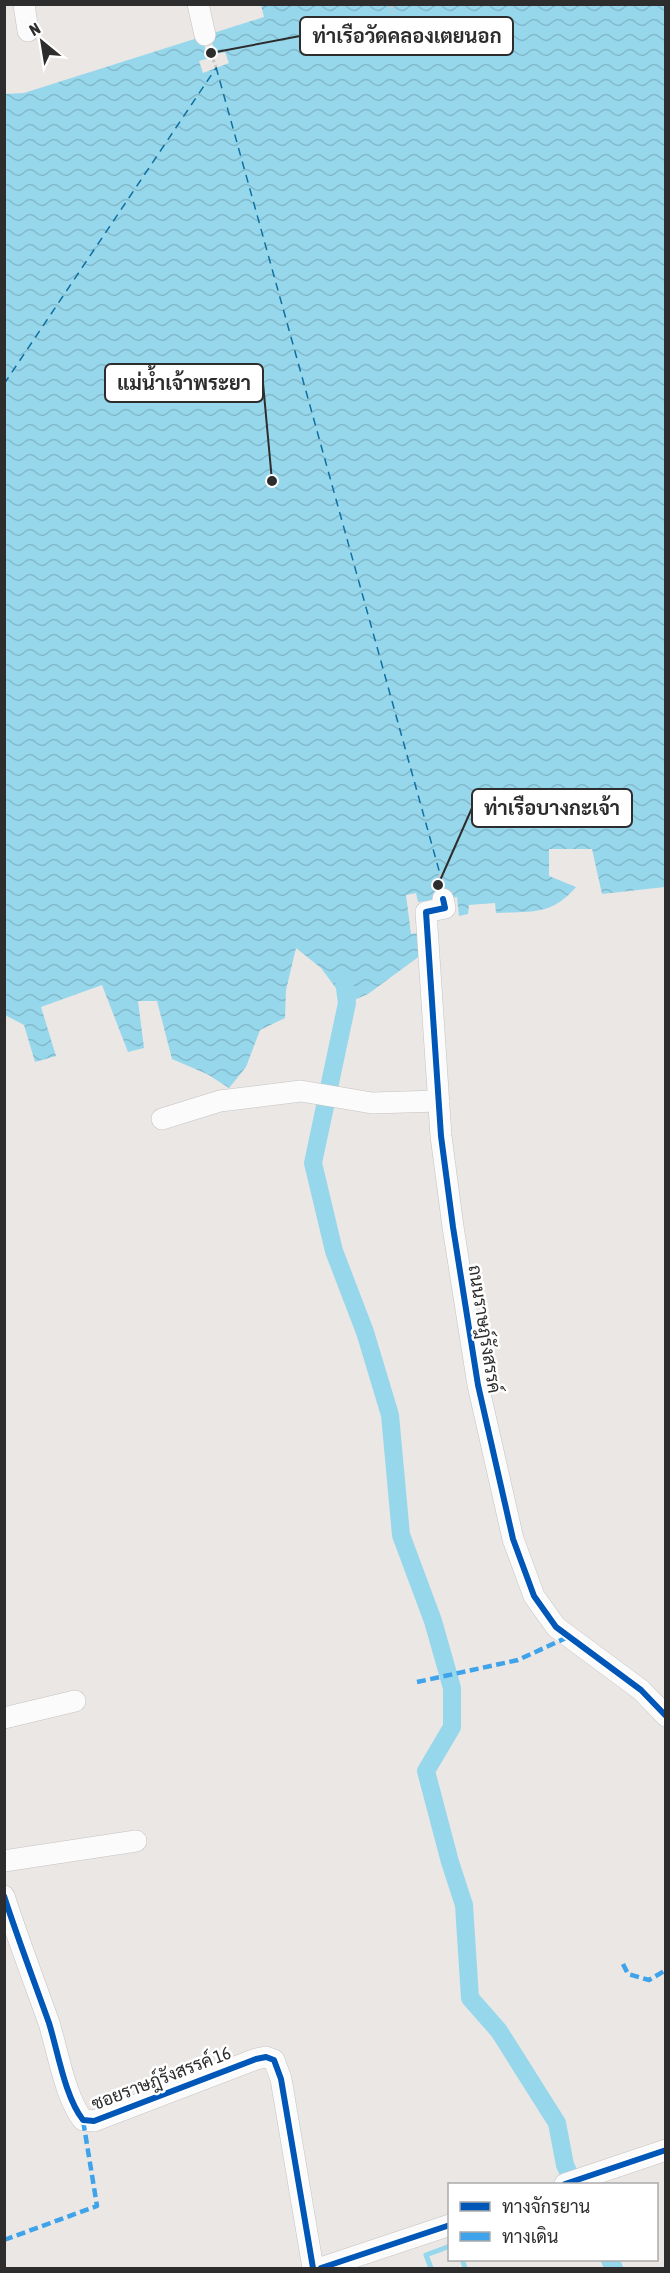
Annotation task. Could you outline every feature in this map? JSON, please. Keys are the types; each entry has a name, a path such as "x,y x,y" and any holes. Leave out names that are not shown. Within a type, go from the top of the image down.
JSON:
{"street":[{"path":"24,4 28,31"},
{"path":"198,4 205,36"},
{"name":"ถนนราษฎ์รังสรรค์","path":"443,898 445,909 426,912 439,1101 449,1193 478,1385 517,1549 534,1596 556,1627 641,1690 666,1716"},
{"path":"162,1119 220,1101 301,1091 372,1104 439,1101"},
{"path":"4,1718 75,1701"},
{"path":"4,1861 136,1842"},
{"name":"ซอยราษฎ์รังสรรค์ 16","path":"4,1896 75,2107 83,2120 94,2121 256,2059 266,2057 274,2060 281,2079 313,2268"},
{"path":"568,2183 666,2150"},
{"path":"321,2268 448,2225"}],"path":[{"path":"391,4 393,13"}],"water":[{"path":"261,5 665,5 665,887 602,894 592,849 549,849 549,876 576,887 558,903 540,910 496,913 495,903 469,905 468,914 459,916 457,897 418,902 416,893 406,895 411,934 418,933 421,955 368,994 347,1003 321,968 296,948 286,990 285,1018 260,1030 246,1067 229,1088 207,1074 172,1059 157,1001 138,1001 144,1048 128,1052 102,985 41,1007 56,1056 35,1062 24,1025 5,1015 5,94 24,93 264,17"}],"pier":[{"path":"209,34 216,54 225,52 229,63 203,73 199,61 209,58 201,37"}],"waterway":[{"path":"344,980 347,1003 313,1163 334,1251 365,1332 390,1415 401,1535 433,1621 452,1688 452,1727 426,1771 464,1905 470,1998 499,2031 557,2123 565,2165 574,2183"},
{"path":"431,2268 426,2255 448,2247"},
{"path":"610,2261 614,2268"},
{"path":"463,2262 465,2268"}],"ferry route":[{"path":"216,67 440,874"},
{"path":"4,384 216,68"}],"marked path":[{"path":"417,1682 518,1660 568,1637"},
{"path":"623,1964 628,1974 649,1980 666,1970"},
{"path":"4,2240 97,2206 83,2120"}],"cycle path":[{"path":"443,899 445,908 426,912 441,1136 478,1385 513,1539 534,1596 556,1627 641,1690 666,1716"},
{"path":"4,1896 49,2023 71,2099 83,2120 94,2121 256,2059 266,2057 274,2060 281,2079 313,2268"},
{"path":"568,2183 666,2150"},
{"path":"321,2268 448,2226"}],"place":[{"name":"ท่าเรือวัดคลองเตยนอก","path":"211,53"},
{"name":"แม่น้ำเจ้าพระยา","path":"272,481"},
{"name":"ท่าเรือบางกะเจ้า","path":"438,885"}]}
